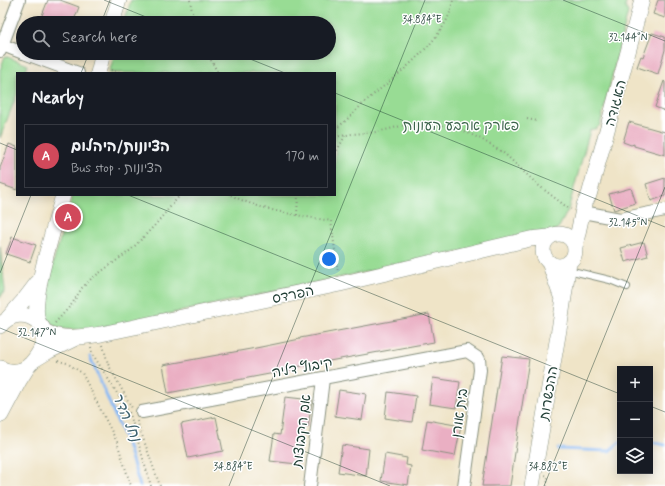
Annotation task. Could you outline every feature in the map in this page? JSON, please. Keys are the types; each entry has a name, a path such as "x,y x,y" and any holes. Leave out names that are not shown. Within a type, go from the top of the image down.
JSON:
{"street":[{"path":"16,51 1,47 19,0"},
{"path":"114,16 119,0"},
{"name":"האגודה","path":"554,235 570,224 582,209 589,195 642,0"},
{"path":"42,60 75,72"},
{"path":"98,72 101,60"},
{"path":"0,416 19,381 42,345 43,329 36,315 36,302 40,277 64,196"},
{"path":"582,209 620,219 665,210"},
{"name":"האגודה","path":"575,248 582,209"},
{"path":"554,235 569,237 575,248 574,255 568,266 559,265 546,259 543,246 545,241 554,235"},
{"name":"הפרדס","path":"3,322 14,315 23,315 32,318 43,329 56,336 84,336 340,284 530,239 554,235"},
{"name":"הפרדס","path":"507,245 529,249 546,259"},
{"name":"ההכשרות","path":"546,259 563,300"},
{"name":"ההכשרות","path":"532,486 560,325 568,266"},
{"path":"3,322 33,290 40,277"},
{"name":"הפרדס","path":"31,363 49,351 84,336"},
{"name":"קיבוץ דליה","path":"142,412 467,351"},
{"name":"בית אורן","path":"464,486 480,370 479,359 467,351"},
{"path":"0,368 5,371 16,371 21,370 31,363"},
{"path":"0,368 4,378 4,397 0,416"},
{"name":"אם הקבוצות","path":"310,486 322,379"}],"lane":[{"path":"568,266 627,287"}],"path":[{"path":"190,0 193,16"},
{"path":"336,128 414,60 428,45 440,30 449,15 453,0"},
{"path":"211,60 217,72"},
{"path":"527,119 538,121"},
{"path":"336,138 345,135 377,132 405,125 437,125 457,128 481,139 505,154 538,185 568,208 582,209"},
{"path":"336,152 345,135"},
{"path":"43,329 72,304 82,288 91,279 131,250 156,224 179,196"},
{"path":"233,196 254,205 331,221 340,284"},
{"path":"297,215 298,196"},
{"path":"84,336 92,353 130,414 151,486"},
{"path":"56,360 66,363 82,373 117,442 131,486"}],"green space":[{"name":"פארק ארבע העונות","path":"131,0 627,0 625,7 628,12 600,125 597,128 590,130 568,210 559,227 553,232 98,329 60,328 53,325 48,320 43,298 73,196 336,196 336,72 109,72 113,60 336,60 336,16 126,16"},
{"path":"5,56 28,65 25,72 16,72 16,97 0,138 0,70"},
{"path":"0,247 5,290 0,298"}],"building":[{"path":"48,0 60,0 79,7 76,16 42,16"},
{"path":"658,0 665,0 665,18 653,14"},
{"path":"652,33 665,37 665,50 658,74 637,67 641,56 643,57"},
{"path":"664,81 665,82 665,111 655,107"},
{"path":"629,122 665,132 665,155 634,146 634,144 631,145 623,142"},
{"path":"9,144 16,147 16,190 0,184 0,168"},
{"path":"665,178 665,196 651,201 646,184"},
{"path":"631,188 636,203 614,210 609,194"},
{"path":"12,237 36,245 30,262 6,254"},
{"path":"644,242 648,256 625,262 621,248"},
{"path":"429,314 434,342 296,367 296,369 168,393 163,365"},
{"path":"502,356 529,359 510,486 482,486"},
{"path":"433,378 460,382 456,408 429,404"},
{"path":"339,390 366,394 362,420 335,416"},
{"path":"388,392 416,396 412,422 385,418"},
{"path":"285,397 312,400 308,427 302,426 297,464 270,461 274,434 280,435"},
{"path":"216,417 223,451 188,458 181,424"},
{"path":"427,420 461,426 455,456 422,450"},
{"path":"342,445 369,449 366,476 338,472"},
{"path":"385,454 407,458 406,465 411,466 408,485 381,481"}],"waterway":[{"name":"נחל הדר","path":"90,357 127,444 140,486"},
{"path":"653,443 665,445"},
{"path":"558,449 609,451 617,444"}],"place":[{"name":"הציונות/היהלום","path":"68,217"}]}
